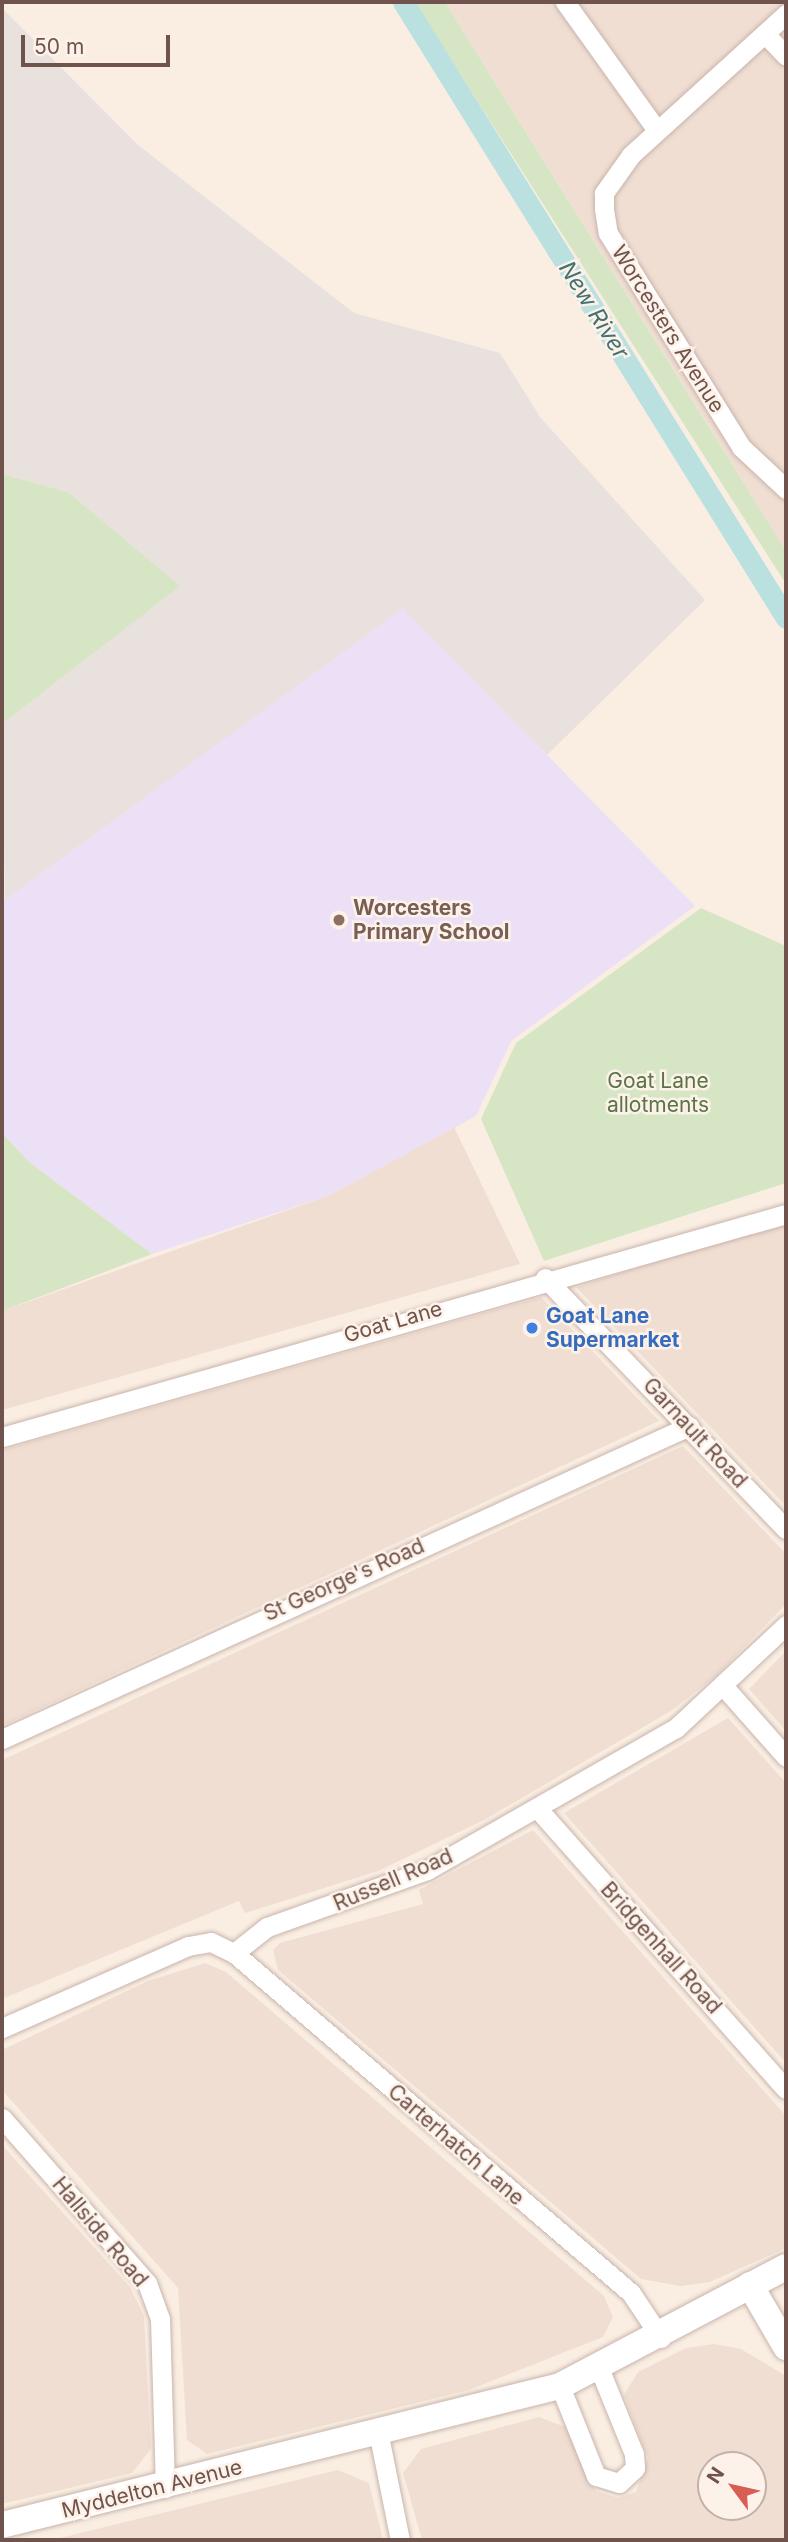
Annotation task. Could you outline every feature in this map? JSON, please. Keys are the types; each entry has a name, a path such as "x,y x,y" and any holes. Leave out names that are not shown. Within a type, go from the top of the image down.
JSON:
{"street":[{"path":"565,2 656,129"},
{"name":"Worcesters Avenue","path":"786,14 656,129 604,193 608,233 741,447 786,489"},
{"path":"765,34 786,56"},
{"name":"Goat Lane","path":"2,1437 545,1278 786,1214"},
{"name":"Garnault Road","path":"545,1278 786,1529"},
{"name":"St George's Road","path":"2,1739 689,1426"},
{"name":"Russell Road","path":"234,1953 258,1931 427,1870 676,1728 725,1688 786,1625"},
{"path":"725,1688 786,1757"},
{"name":"Bridgenhall Road","path":"537,1808 786,2089"},
{"path":"2,2028 188,1946 211,1941 234,1953"},
{"name":"Carterhatch Lane","path":"234,1953 631,2293 666,2335"},
{"name":"Hallside Road","path":"2,2118 147,2283 160,2319 168,2443 165,2488"},
{"path":"754,2292 786,2267"},
{"path":"666,2335 686,2316 786,2283"},
{"path":"754,2292 786,2347"},
{"name":"Myddelton Avenue","path":"2,2525 165,2488 302,2452 331,2439 560,2386 666,2335"},
{"path":"560,2386 596,2476 619,2483 635,2468 634,2454 599,2368"},
{"name":"Myddelton Avenue","path":"302,2452 329,2455 438,2426 460,2411"},
{"path":"380,2441 400,2540"}],"shaded area":[{"path":"445,2 786,2 786,551 713,433"},
{"path":"2,8 138,145 354,313 500,353 540,417 705,600 547,755 403,609 5,900 2,724 179,586 68,492 2,474"},
{"name":"Worcesters Primary School","path":"403,608 695,906 511,1041 476,1116 330,1195 152,1254 29,1162 2,1133 2,902"},
{"path":"454,1127 520,1264 2,1410 2,1311 330,1195"},
{"path":"786,1221 786,1506 576,1287"},
{"path":"541,1297 659,1421 2,1726 2,1450"},
{"path":"683,1446 786,1554 786,1604 717,1675 671,1711 484,1820 378,1871 245,1913 239,1901 2,1999 2,1760"},
{"path":"786,1651 786,1731 749,1689"},
{"path":"728,1718 786,1783 786,2063 564,1813"},
{"path":"533,1830 786,2116 786,2248 710,2282 681,2286 641,2279 278,1970 273,1950 280,1943 423,1904 419,1890"},
{"path":"205,1963 226,1972 604,2296 613,2317 603,2337 469,2390 207,2454 187,2440 178,2288 2,2090 2,2050 148,1981"},
{"path":"2,2145 130,2287 144,2316 151,2449 132,2473 2,2504"},
{"path":"714,2344 741,2349 786,2376 786,2540 422,2540 403,2473 421,2449 539,2417 565,2427 596,2491 618,2498 636,2492 648,2458 624,2395 638,2372 686,2348"},
{"path":"338,2470 369,2483 383,2540 52,2540"}],"green space":[{"path":"414,2 445,2 786,551 786,584"},
{"path":"2,474 68,492 180,586 2,724"},
{"name":"Goat Lane allotments","path":"701,908 786,946 786,1183 544,1261 481,1119 516,1043"},
{"path":"2,1133 29,1162 152,1254 2,1311"}],"waterway":[{"name":"New River","path":"403,2 786,618"}],"place":[{"name":"Worcesters Primary School","path":"339,920"},
{"name":"Goat Lane Supermarket","path":"532,1328"}]}
